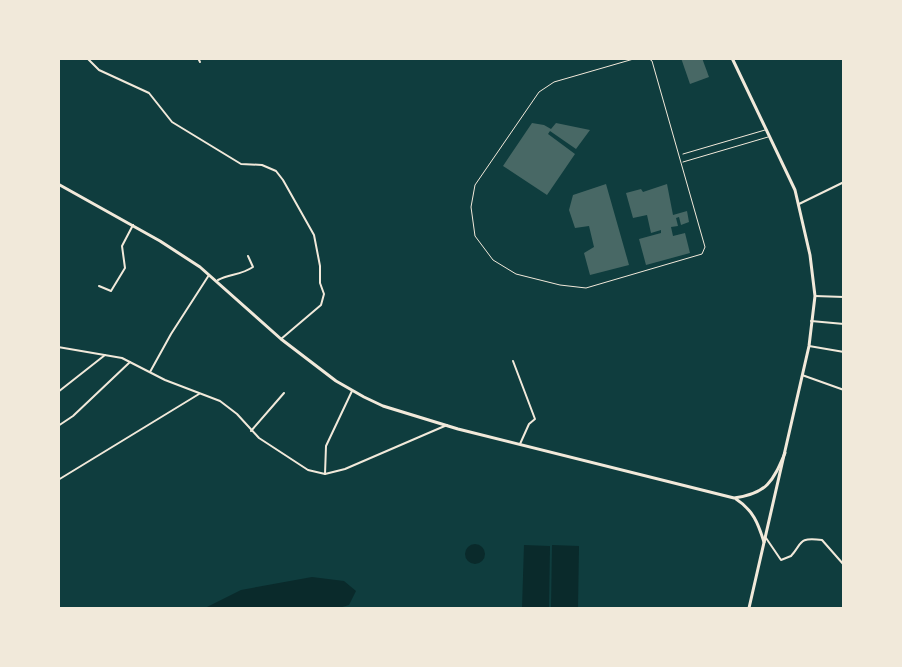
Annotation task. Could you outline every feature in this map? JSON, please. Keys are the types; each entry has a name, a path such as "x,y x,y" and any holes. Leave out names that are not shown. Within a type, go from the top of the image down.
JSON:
{"main road":[{"path":"732,58 795,190 815,296 809,346 749,609"},
{"path":"58,183 133,225 210,274 281,339 352,391 384,406 447,425 734,498 748,507 757,519 765,540"},
{"path":"734,498 751,496 773,480 785,453"}],"street":[{"path":"87,58 99,70 149,93 172,122 241,164 262,165 276,171 283,180 314,235 320,266 320,283 324,294 321,305 281,339"},
{"path":"287,58 297,58"},
{"path":"799,204 843,182"},
{"path":"99,286 111,291 123,275 126,262 122,246 133,225"},
{"path":"218,280 242,274 253,267 248,256"},
{"path":"150,372 171,334 210,274"},
{"path":"815,296 843,297"},
{"path":"811,321 843,324"},
{"path":"58,346 130,361 229,406 251,431 298,464 325,474 345,470 447,425"},
{"path":"809,346 843,352"},
{"path":"58,392 105,355"},
{"path":"58,426 73,416 130,361"},
{"path":"513,361 535,419 529,424 520,444"},
{"path":"802,375 843,390"},
{"path":"325,474 326,446 352,391"},
{"path":"251,431 284,393"},
{"path":"58,480 200,394"},
{"path":"765,540 781,560 791,556 796,545 808,538 822,540 843,565"}],"lane":[{"path":"637,58 554,82 539,92 475,185 471,207 475,236 493,260 516,274 560,285 586,288 683,262 702,254 705,247 681,154 652,61 648,58"},
{"path":"681,154 765,130"},
{"path":"683,162 768,137"}],"water":[{"path":"475,544 482,547 485,554 482,561 475,564 468,561 465,554 468,547"},
{"path":"524,545 550,546 549,608 522,608"},
{"path":"552,545 579,546 578,608 551,608"},
{"path":"312,577 344,581 356,591 349,605 339,608 205,608 241,590"}],"building":[{"path":"681,58 702,58 709,77 690,84"},
{"path":"532,123 551,129 556,123 590,130 576,149 550,131 548,134 575,154 547,195 503,166"},
{"path":"606,184 629,265 590,275 584,253 594,247 589,226 575,228 569,210 573,195"},
{"path":"667,184 673,215 687,211 689,222 681,225 679,217 676,218 678,226 671,227 673,236 685,233 690,253 646,265 639,239 661,233 661,230 651,233 647,215 633,218 626,193 641,189 643,192"}]}
